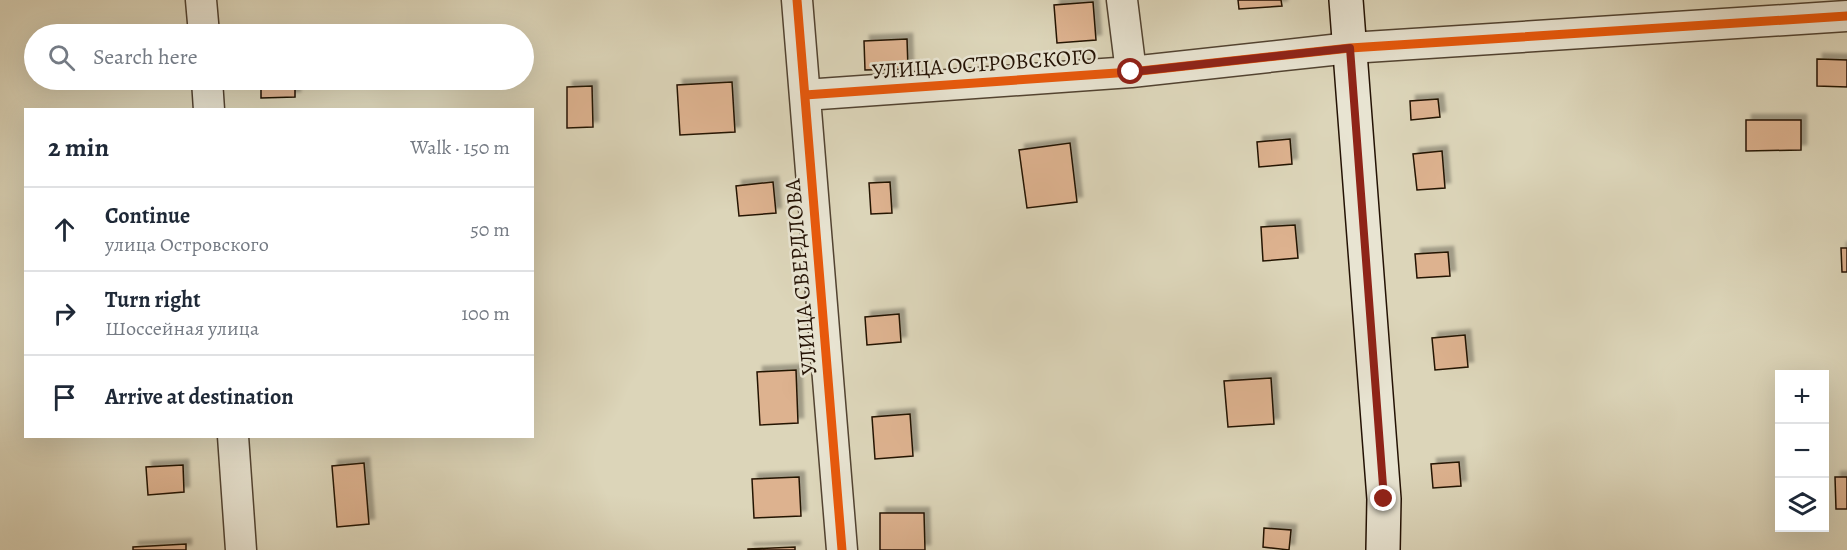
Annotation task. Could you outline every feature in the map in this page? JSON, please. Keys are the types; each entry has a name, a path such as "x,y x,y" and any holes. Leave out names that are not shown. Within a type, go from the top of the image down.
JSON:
{"main road":[{"path":"1346,0 1383,487 1383,550"}],"street":[{"path":"201,0 203,24"},
{"name":"УЛИЦА СВЕРДЛОВА","path":"797,0 842,550"},
{"path":"1122,0 1131,72"},
{"name":"УЛИЦА ОСТРОВСКОГО","path":"805,95 1131,72 1350,48 1847,16"},
{"path":"208,90 209,108"},
{"path":"233,438 241,550"}],"building":[{"path":"1238,0 1281,0 1282,6 1239,9"},
{"path":"1093,2 1096,40 1057,43 1054,5"},
{"path":"907,39 908,69 865,70 864,41"},
{"path":"1817,59 1847,60 1847,87 1817,86"},
{"path":"732,82 735,132 680,135 677,85"},
{"path":"592,86 593,127 567,128 567,87"},
{"path":"261,90 295,90 295,97 261,98"},
{"path":"1438,99 1440,117 1411,120 1410,101"},
{"path":"1746,120 1801,120 1801,150 1746,151"},
{"path":"1290,139 1292,164 1259,167 1257,142"},
{"path":"1070,143 1077,202 1027,208 1019,150"},
{"path":"1442,151 1445,188 1417,190 1413,154"},
{"path":"773,182 776,213 739,216 736,186"},
{"path":"890,182 892,213 871,214 869,183"},
{"path":"1295,225 1298,258 1263,261 1261,227"},
{"path":"1841,248 1847,248 1847,272 1842,272"},
{"path":"1448,252 1450,276 1417,278 1415,254"},
{"path":"899,314 901,342 867,345 865,317"},
{"path":"1465,335 1468,367 1435,370 1432,338"},
{"path":"796,370 798,423 760,425 757,372"},
{"path":"1271,378 1274,424 1228,427 1224,381"},
{"path":"910,414 913,456 875,459 872,417"},
{"path":"1459,462 1461,486 1433,488 1431,464"},
{"path":"364,463 369,524 337,527 332,466"},
{"path":"183,465 184,492 148,495 146,467"},
{"path":"799,477 801,516 754,518 752,479"},
{"path":"1835,477 1847,477 1847,509 1836,509"},
{"path":"880,513 924,513 925,550 880,550"},
{"path":"1264,528 1291,530 1289,550 1263,547"},
{"path":"186,544 186,550 133,550 133,547"},
{"path":"795,547 795,550 748,550 748,549"}],"cycle path":[{"path":"797,0 842,550"},
{"path":"805,95 1131,72 1350,48 1847,16"}],"route":[{"path":"1131,72 1350,48 1384,499"}]}
